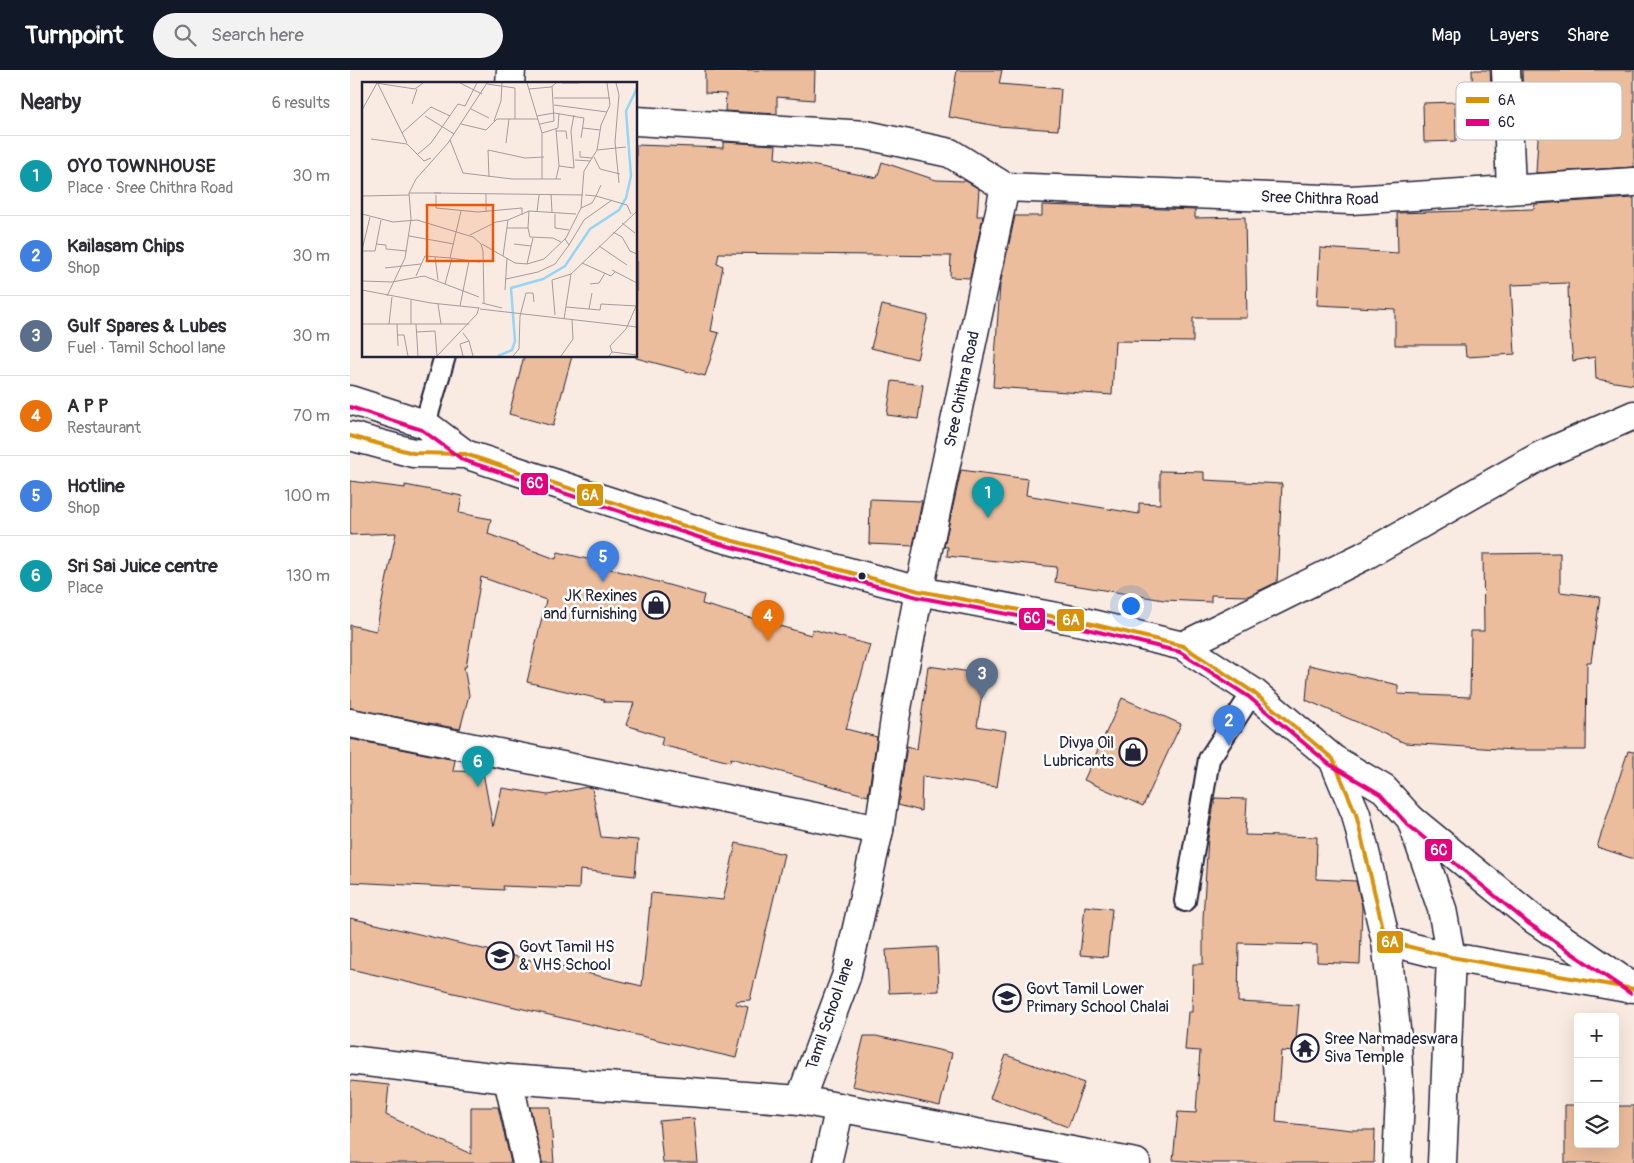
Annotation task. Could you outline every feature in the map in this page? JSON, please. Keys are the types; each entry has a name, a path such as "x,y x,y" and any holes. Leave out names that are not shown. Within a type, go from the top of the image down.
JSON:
{"street":[{"name":"Sree Chithra Road","path":"638,121 866,135 950,153 1005,187 1351,200 1634,182"},
{"path":"1509,140 1511,189"},
{"name":"Sree Chithra Road","path":"919,591 1005,187"},
{"path":"350,400 425,424 465,454"},
{"path":"1183,646 1364,556 1542,455 1634,415"},
{"path":"350,436 413,453 465,454 715,536 919,591 1088,623 1183,646 1253,692 1334,759 1384,788 1411,819 1532,918 1634,988"},
{"name":"Tamil School lane","path":"800,1100 846,977 878,830 895,719 919,591"},
{"path":"350,723 878,830"},
{"path":"1334,759 1356,814 1386,941 1396,1029 1400,1097 1397,1163"},
{"path":"1411,819 1442,909 1451,957 1442,1163"},
{"path":"1386,941 1451,957 1634,988"},
{"path":"350,1060 508,1079 800,1100 1136,1163"},
{"path":"508,1079 527,1163"},
{"path":"827,1163 840,1107"}],"lane":[{"path":"425,424 443,358"},
{"path":"1185,901 1209,759 1253,692"}],"building":[{"path":"705,70 815,70 814,100 777,97 777,114 725,111 726,94 705,93"},
{"path":"957,70 1002,70 999,84 1061,89 1058,130 997,126 949,117"},
{"path":"1472,70 1490,70 1491,82 1472,82"},
{"path":"1522,70 1634,70 1634,167 1536,173 1538,140 1622,140 1622,82 1522,82"},
{"path":"1455,102 1456,141 1424,142 1423,103"},
{"path":"723,142 776,145 775,158 877,178 882,162 936,180 966,181 979,189 977,216 983,216 970,278 950,277 951,256 719,253 717,264 723,266 711,331 719,333 705,376 636,358 638,358 638,145 723,148"},
{"path":"1634,198 1634,385 1596,379 1595,357 1573,361 1569,324 1568,283 1511,285 1515,354 1466,357 1465,345 1395,345 1395,309 1317,305 1320,248 1398,253 1397,213 1534,209 1535,204"},
{"path":"1042,205 1195,210 1195,218 1245,217 1247,318 1193,318 1193,342 1115,341 1112,395 993,387 1000,285 1015,216 1042,216"},
{"path":"882,305 928,316 917,359 871,348"},
{"path":"523,358 571,358 553,426 509,414"},
{"path":"892,381 923,385 918,419 887,415"},
{"path":"961,470 1028,479 1026,495 1139,514 1139,503 1160,504 1160,471 1204,472 1204,480 1282,484 1277,582 1248,596 1211,595 1211,602 1164,600 1055,582 1057,567 947,556 948,547 944,547"},
{"path":"350,481 405,488 405,485 462,496 459,513 491,519 488,534 556,559 558,552 591,560 590,563 704,595 702,604 811,635 812,629 870,645 846,729 877,737 868,796 731,758 730,762 661,745 663,737 626,725 634,703 604,702 604,700 527,682 546,600 481,577 466,667 464,667 469,695 460,729 350,708 350,625 376,631 396,533 350,535"},
{"path":"870,499 922,501 913,546 869,544"},
{"path":"1560,553 1560,592 1600,597 1591,662 1587,662 1586,750 1514,750 1405,743 1306,700 1309,665 1398,685 1398,694 1470,697 1471,631 1484,631 1483,554"},
{"path":"928,666 985,674 977,726 1006,731 997,787 922,776 921,811 898,805 907,746 917,749"},
{"name":"Divya Oil Lubricants","path":"1122,698 1181,724 1143,806 1084,780"},
{"path":"350,739 455,760 453,771 483,772 493,827 502,788 548,795 587,787 592,788 601,837 638,840 635,876 580,870 579,889 503,886 504,890 350,882"},
{"path":"1628,751 1634,752 1634,859 1597,847"},
{"path":"1215,798 1247,799 1245,835 1317,837 1316,879 1356,881 1362,906 1360,964 1317,962 1317,945 1239,943 1238,1002 1299,1005 1295,1052 1281,1051 1276,1122 1352,1130 1375,1130 1374,1163 1208,1163 1173,1160 1178,1112 1196,1113 1200,1051 1185,1050 1188,1012 1192,1012 1193,964 1203,964 1203,918 1208,838"},
{"path":"736,843 784,854 750,1000 736,1001 736,1004 748,1007 736,1058 350,969 350,918 642,986 651,893 723,900"},
{"path":"1085,906 1112,909 1107,957 1080,955"},
{"path":"937,947 939,991 889,993 886,950"},
{"path":"864,1036 876,1036 952,1053 940,1106 852,1086"},
{"path":"1006,1055 1084,1083 1068,1127 990,1098"},
{"path":"350,1081 389,1085 386,1115 471,1154 471,1107 498,1107 511,1163 350,1163"},
{"path":"1565,1105 1574,1105 1574,1148 1619,1148 1619,1106 1634,1106 1634,1163 1565,1163"},
{"path":"530,1107 550,1107 554,1163 542,1163"},
{"path":"694,1118 698,1163 663,1163 659,1121"}],"transit line":[{"name":"6C","path":"350,407 422,430 463,460 713,542 917,597 1087,629 1180,652 1249,697 1329,764 1380,794 1407,824 1528,923 1630,993"},
{"name":"6A","path":"350,436 413,453 465,454 715,536 919,591 1088,623 1183,646 1253,692 1333,759 1356,814 1386,941 1451,957 1634,989"}],"place":[{"name":"OYO TOWNHOUSE","path":"988,518"},
{"name":"Hotline","path":"603,582"},
{"name":"JK Rexines and furnishing","path":"656,605"},
{"name":"A P P","path":"768,641"},
{"name":"Gulf Spares & Lubes","path":"982,699"},
{"name":"Kailasam Chips","path":"1229,746"},
{"name":"Divya Oil Lubricants","path":"1133,752"},
{"name":"Sri Sai Juice centre","path":"478,787"},
{"name":"Govt Tamil HS & VHS School","path":"500,956"},
{"name":"Govt Tamil Lower Primary School Chalai","path":"1007,998"},
{"name":"Sree Narmadeswara Siva Temple","path":"1305,1048"}]}
